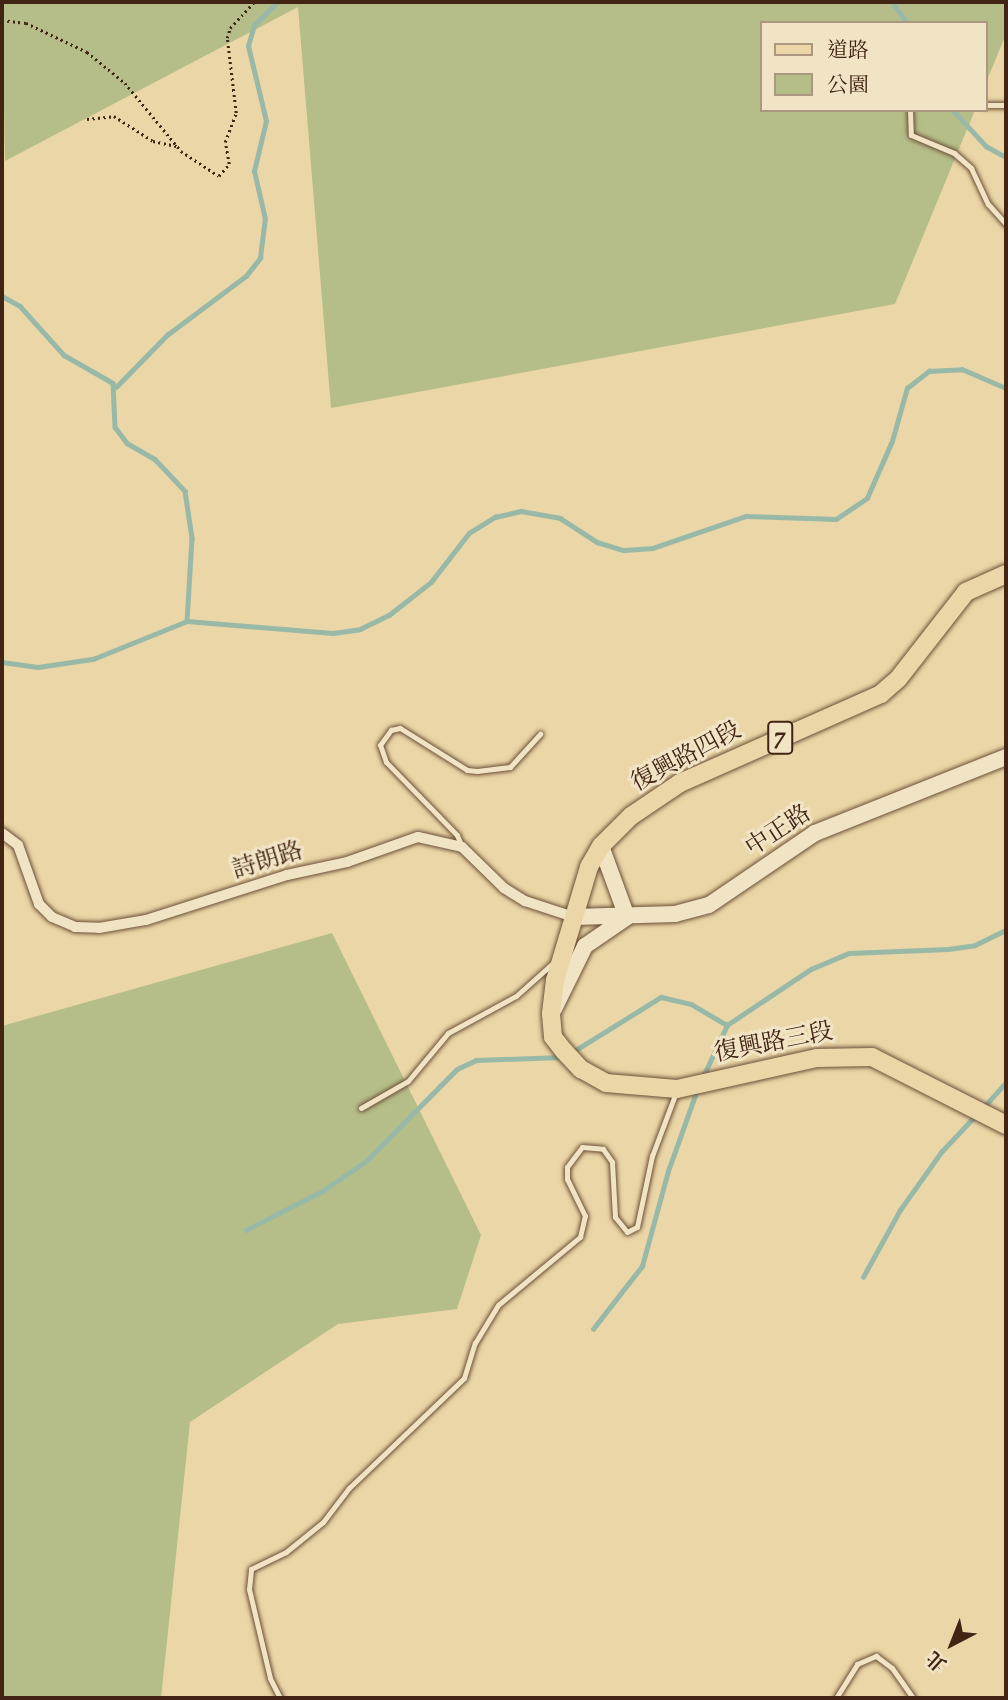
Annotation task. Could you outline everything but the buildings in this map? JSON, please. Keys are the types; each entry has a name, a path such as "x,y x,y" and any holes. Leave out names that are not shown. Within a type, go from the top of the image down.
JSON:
{"main road":[{"name":"復興路四段","path":"581,1069 553,1037 551,1014 573,917 589,867 601,846 631,816 680,783 881,694 966,592 1006,574"},
{"name":"復興路三段","path":"581,1069 606,1083 677,1089 817,1058 872,1056 1006,1125"}],"street":[{"name":"中正路","path":"573,917 627,917 709,905 815,833 1006,757"},
{"name":"詩朗路","path":"2,833 18,845 34,893 52,917 75,927 99,928 234,895 418,837 462,847"},
{"path":"551,1014 585,946 627,917 601,846"},
{"path":"462,847 504,888 525,901 573,917"}],"lane":[{"path":"987,105 1006,105"},
{"path":"910,112 911,135 954,153 971,167 988,204 1006,223"},
{"path":"462,847 457,835 386,762 380,745 391,730 400,728 467,770 477,771 510,768 540,734"},
{"path":"361,1108 393,1093 448,1033 524,990 563,953"},
{"path":"281,1698 270,1678 249,1589 251,1569 286,1552 323,1522 349,1488 464,1378 475,1343 498,1305 580,1237 585,1216 567,1179 567,1167 582,1147 603,1149 612,1162 615,1217 627,1232 637,1227 652,1156 677,1089"},
{"path":"836,1698 857,1664 876,1656 892,1668 913,1698"}],"path":[{"path":"2,20 26,23 87,52 125,83 177,146 211,173 226,173 225,142 237,102 227,38 230,28 254,2"},
{"path":"87,118 114,116 153,141 177,146"}],"green space":[{"path":"2,2 1006,2 1006,34 987,80 987,21 760,21 760,112 974,112 895,304 331,408 298,7 5,161"},
{"path":"332,933 481,1235 457,1309 338,1324 190,1422 161,1698 2,1698 2,1026"}],"waterway":[{"path":"116,387 167,335 246,276 260,258 265,219 254,171 266,121 248,46 254,25 278,2"},
{"path":"892,2 906,21"},
{"path":"955,112 986,146 1006,157"},
{"path":"2,296 20,306 64,355 113,383 115,427 127,443 155,459 185,491 192,538 187,621"},
{"path":"2,662 38,667 93,659 187,621 333,633 360,629 389,615 431,582 469,533 495,517 521,511 560,518 597,542 624,550 653,548 746,516 836,519 867,498 892,441 907,388 929,371 962,369 1006,388"},
{"path":"571,1053 661,997 691,1004 727,1025 811,969 849,953 948,949 975,945 1006,930"},
{"path":"702,1079 727,1025"},
{"path":"246,1230 324,1190 366,1161 457,1069 476,1060 562,1057"},
{"path":"982,1109 1006,1082"},
{"path":"593,1329 642,1266 668,1171 697,1090"},
{"path":"863,1277 900,1210 942,1151 976,1115"}]}
